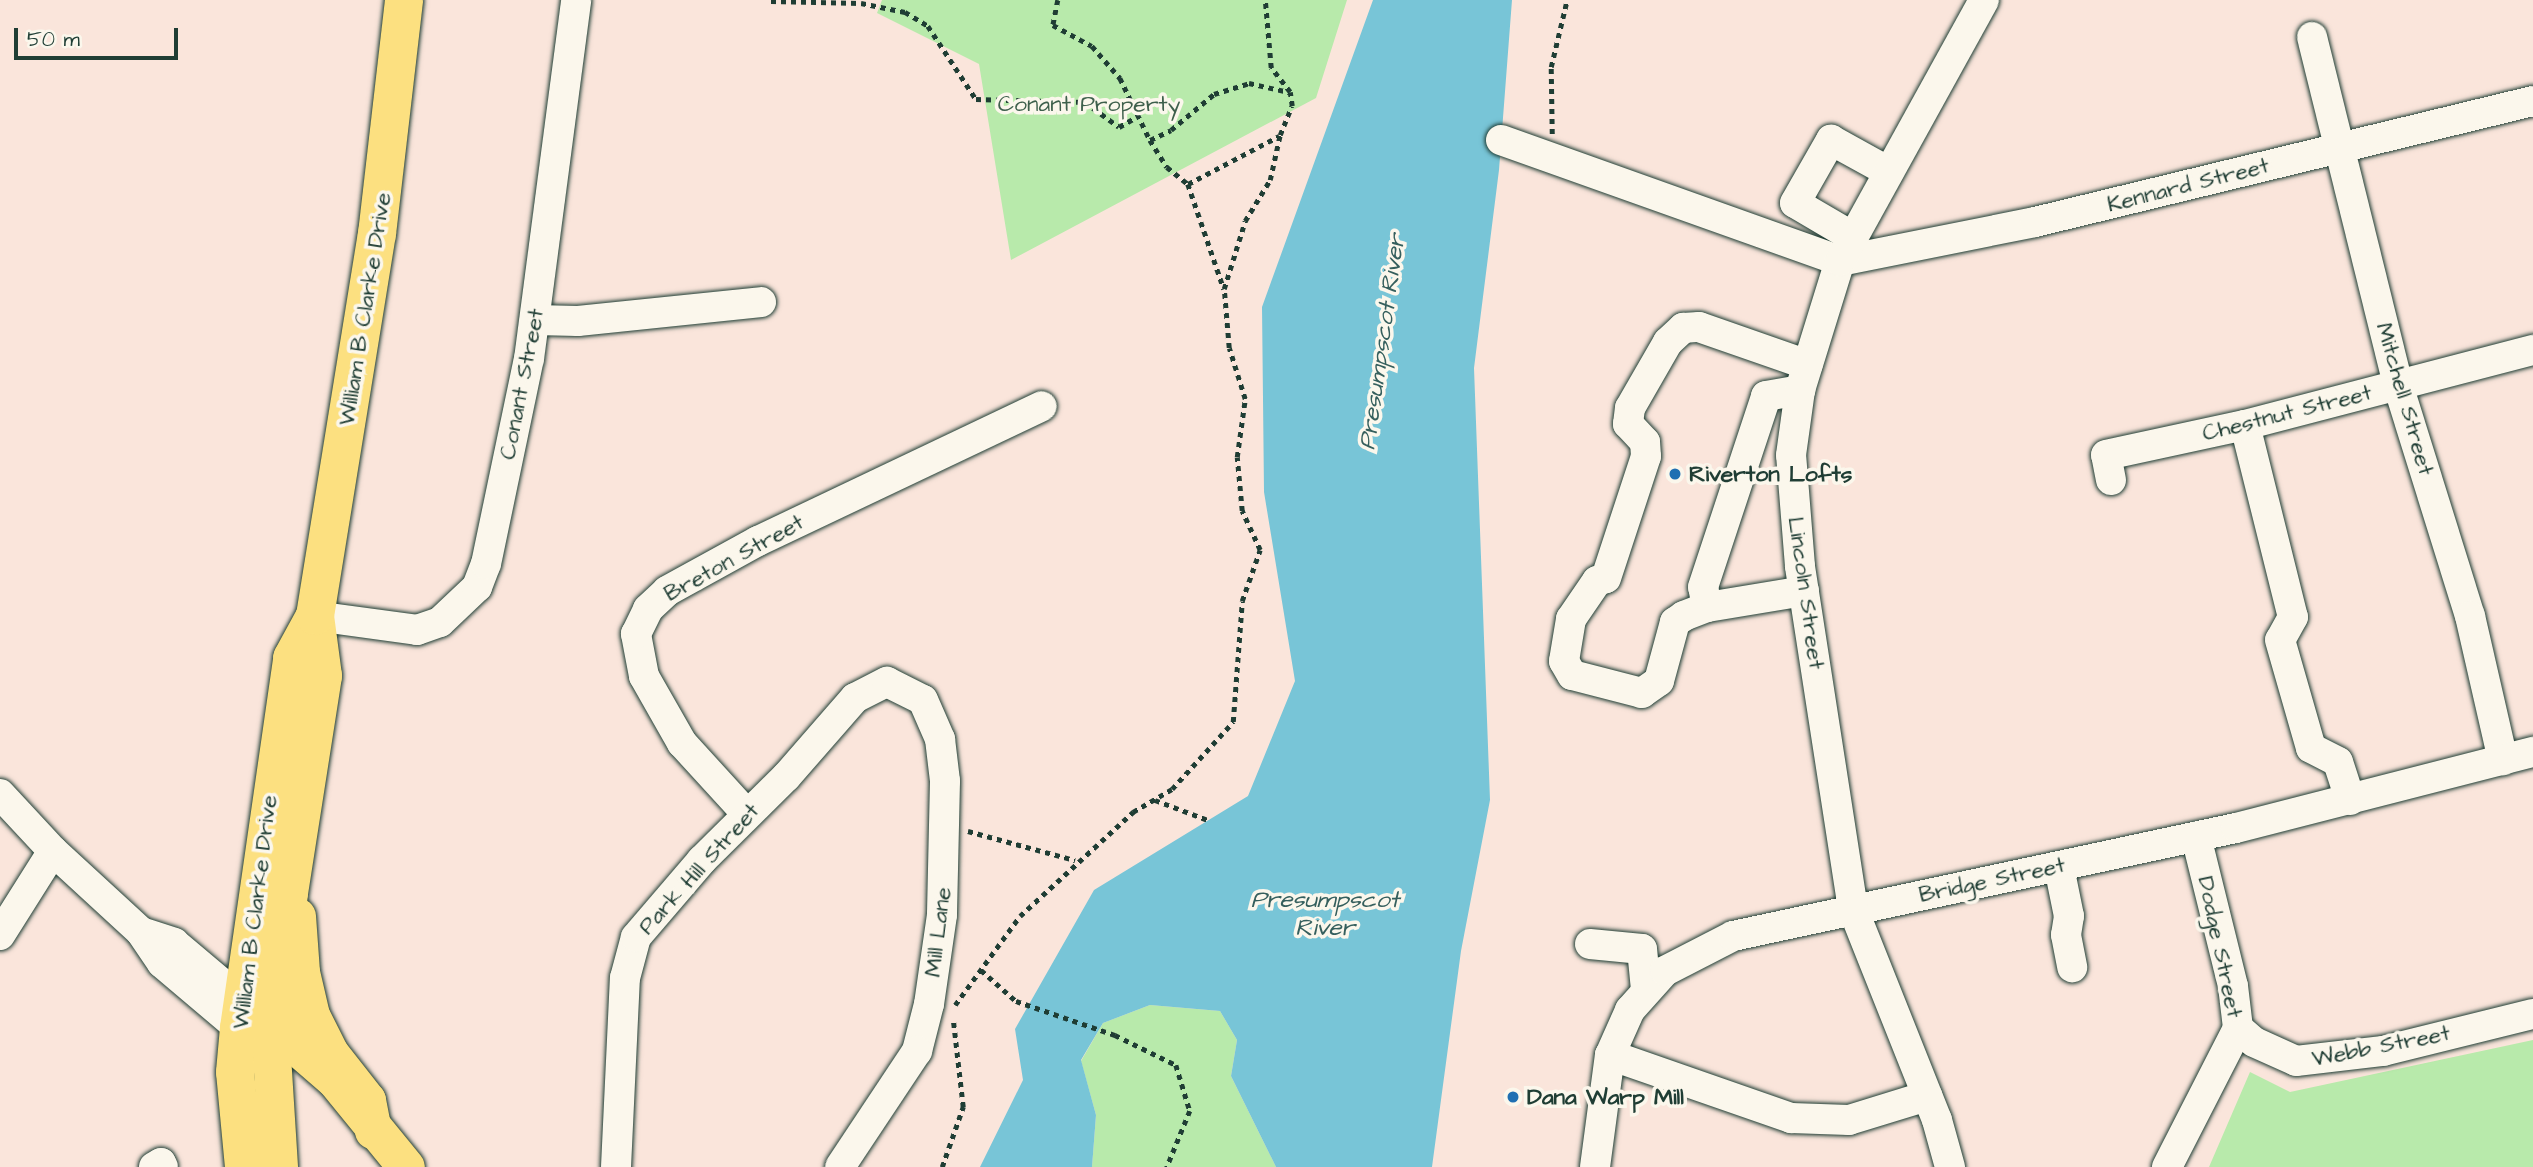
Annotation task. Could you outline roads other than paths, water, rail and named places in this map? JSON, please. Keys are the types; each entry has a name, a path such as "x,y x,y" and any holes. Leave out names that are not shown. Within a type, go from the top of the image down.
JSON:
{"highway":[{"name":"William B Clarke Drive","path":"279,1167 257,1029 314,616 377,234 404,0"},
{"name":"William B Clarke Drive","path":"244,1167 235,1072 257,1029 289,892 307,667"}],"main road":[{"path":"289,892 301,927 301,972 311,1015 330,1053 367,1100 373,1130"},
{"path":"257,1029 335,1080 373,1130 406,1167"}],"street":[{"name":"Conant Street","path":"314,616 417,630 440,622 477,587 490,544 535,320 576,0"},
{"name":"Lincoln Street","path":"1950,1167 1927,1096 1853,909 1804,591 1792,468 1804,377 1847,249 1984,0"},
{"name":"Mitchell Street","path":"2312,37 2399,385 2470,616 2503,760"},
{"name":"Kennard Street","path":"1847,249 2035,222 2533,101"},
{"path":"1502,140 1552,159 1847,249"},
{"path":"1847,249 1795,203 1831,140 1889,172"},
{"path":"535,320 578,321 761,302"},
{"path":"1804,377 1699,327 1683,328 1668,342 1630,408 1628,424 1645,442 1646,456 1606,578 1597,581 1571,619 1564,661 1572,675 1642,693 1658,681 1675,622 1707,607 1804,591"},
{"name":"Chestnut Street","path":"2111,480 2106,455 2245,425 2533,350"},
{"path":"1707,607 1703,587 1766,397 1804,377"},
{"name":"Breton Street","path":"746,813 682,743 644,676 636,634 648,609 667,592 758,541 1042,406"},
{"path":"2245,425 2293,617 2280,640 2311,748 2339,762 2350,800"},
{"name":"Park Hill Street","path":"616,1167 625,978 636,937 746,813 786,777 855,698 887,682 901,689"},
{"name":"Mill Lane","path":"840,1167 917,1051 929,1004 942,915 945,824 940,739 923,700 901,689"},
{"name":"Bridge Street","path":"1595,1167 1610,1055 1630,1010 1646,990 1687,956 1733,936 2196,836 2350,800 2533,752"},
{"path":"0,794 53,851 141,932 174,943 257,1029"},
{"name":"Dodge Street","path":"2167,1167 2238,1027 2233,986 2196,836"},
{"path":"0,935 9,897 53,851"},
{"path":"2059,867 2069,916 2066,935 2072,967"},
{"path":"1590,944 1642,949 1646,990"},
{"name":"Webb Street","path":"2238,1027 2254,1042 2296,1062 2383,1051 2533,1014"},
{"path":"1610,1055 1791,1118 1849,1120 1927,1096"},
{"path":"154,1167 161,1163 163,1167"}],"water":[{"name":"Presumpscot River","path":"1373,0 1512,0 1499,170 1474,368 1490,800 1461,951 1432,1167 1276,1167 1231,1076 1237,1040 1220,1011 1150,1005 1103,1023 1081,1060 1096,1115 1092,1167 980,1167 1023,1080 1015,1029 1094,890 1248,796 1295,681 1264,492 1262,307"}],"place":[{"name":"Riverton Lofts","path":"1675,474"},
{"name":"Dana Warp Mill","path":"1513,1097"}],"park label":[{"name":"Conant Property","path":"1089,104"}]}
